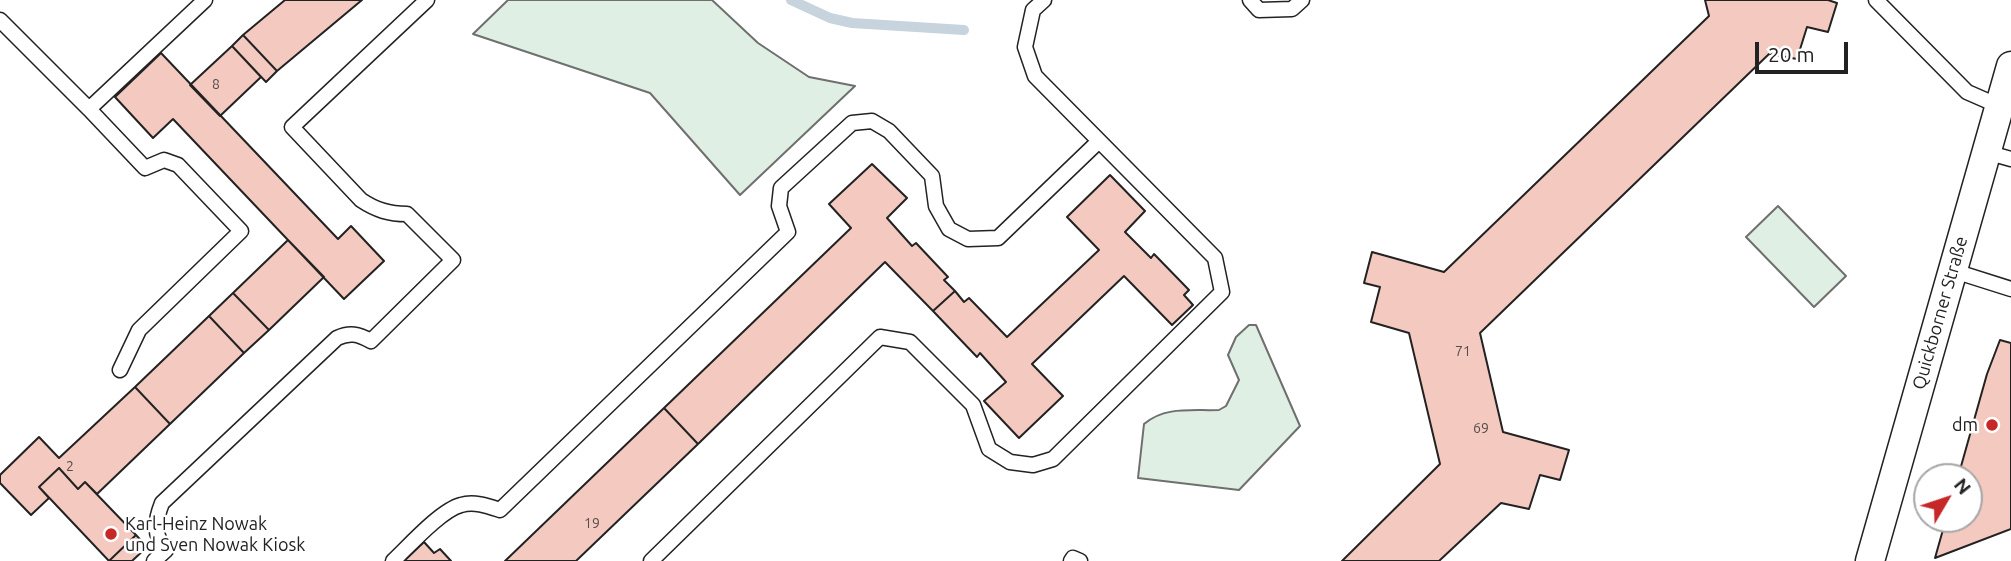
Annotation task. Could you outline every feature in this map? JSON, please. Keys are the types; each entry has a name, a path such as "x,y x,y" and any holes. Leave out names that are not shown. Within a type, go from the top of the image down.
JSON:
{"street":[{"name":"Quickborner Straße","path":"1870,561 1951,270 1998,156 1998,106 2011,66"}],"lane":[{"path":"89,109 205,0"},
{"path":"154,561 166,550 156,536 155,528 162,503 337,338 356,334 371,341 453,260 407,214 390,214 372,208 360,200 292,127 427,0"},
{"path":"1250,0 1259,10 1292,9 1301,0"},
{"path":"1876,0 1966,92 1998,106"},
{"path":"651,561 880,337 910,342 973,405 989,449 1010,463 1033,465 1053,458 1222,292 1215,258 1035,76 1025,47 1033,3"},
{"path":"0,20 145,168 164,160 178,165 241,231 139,330 120,370"},
{"path":"393,561 440,517 461,505 482,505 500,510 788,232 779,206 781,188 852,123 872,121 888,131 932,176 936,206 949,229 968,239 998,238 1099,141"},
{"path":"1951,270 2011,289"},
{"path":"1071,561 1073,558 1080,561"}],"green space":[{"path":"508,0 712,0 758,43 809,77 855,86 740,195 650,93 473,34"},
{"path":"1778,206 1846,276 1814,307 1746,237"},
{"path":"1249,325 1256,325 1300,426 1239,490 1138,478 1144,424 1170,412 1219,410 1226,406 1239,380 1228,355 1236,337"}],"building":[{"path":"285,0 362,0 277,71 243,35"},
{"path":"1705,0 1828,0 1837,3 1828,32 1807,27 1797,59 1769,54 1480,333 1503,432 1569,450 1560,480 1540,475 1529,509 1501,503 1439,561 1342,561 1440,464 1409,333 1371,322 1380,287 1364,283 1372,252 1444,272 1709,16"},
{"path":"243,35 277,71 266,82 232,46"},
{"path":"232,46 261,77 220,116 190,85"},
{"path":"161,53 338,239 351,226 384,261 344,299 173,119 153,138 115,97"},
{"path":"872,164 907,198 887,218 912,246 916,243 948,277 944,280 955,291 933,311 885,262 698,444 664,408 851,228 829,204"},
{"path":"1110,175 1145,211 1125,232 1151,258 1154,254 1189,290 1184,295 1193,305 1172,325 1124,276 1032,364 1063,396 1019,438 984,401 1006,382 980,353 977,357 933,311 955,291 964,302 969,298 1007,337 1099,250 1067,217"},
{"path":"288,240 324,277 269,330 233,293"},
{"path":"233,293 269,330 244,353 209,316"},
{"path":"209,316 244,353 170,424 135,387"},
{"name":"dm","path":"2000,340 2011,343 2011,529 1935,558 1942,533 1983,533 1983,463 1962,463 1987,374"},
{"path":"135,387 170,424 97,494 85,482 78,489 59,468 39,487 49,498 31,515 0,483 0,475 39,437 59,458"},
{"path":"664,408 698,444 576,561 505,561"},
{"path":"59,468 78,489 85,482 136,535 109,561 39,487"},
{"path":"136,535 147,547 132,561 109,561"},
{"path":"424,542 434,553 440,549 451,561 404,561"}],"waterway":[{"path":"791,0 830,18 852,23 964,30"}],"place":[{"name":"dm","path":"1992,425"},
{"name":"Karl-Heinz Nowak und Sven Nowak Kiosk","path":"111,534"}]}
